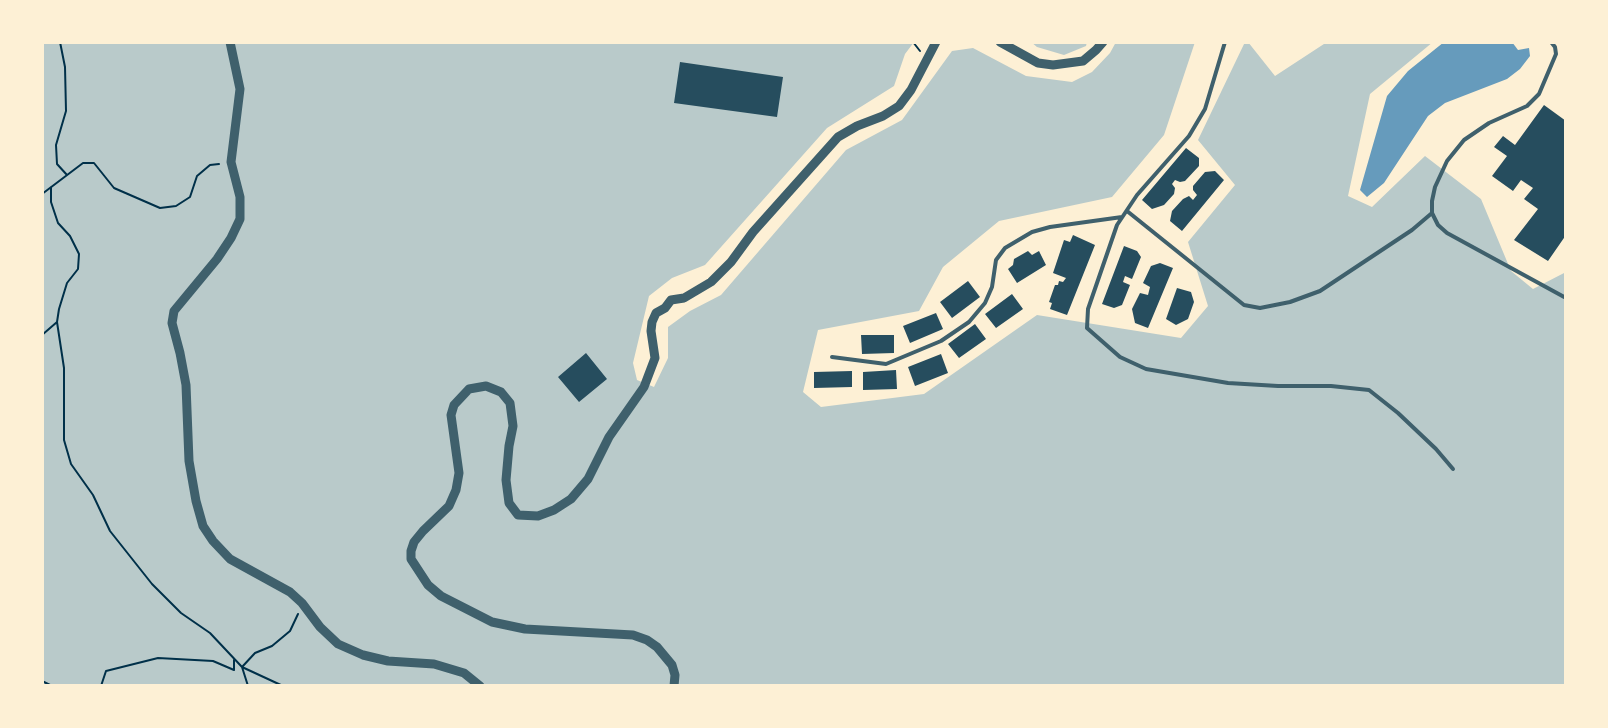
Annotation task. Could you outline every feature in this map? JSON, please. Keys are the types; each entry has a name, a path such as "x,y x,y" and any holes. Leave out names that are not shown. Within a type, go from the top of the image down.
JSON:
{"street":[{"path":"230,42 240,89 231,162 240,197 240,219 217,259 174,311 172,323 186,386 189,461 203,526 213,542 230,559 278,585 302,603 320,627 338,644 363,655 388,661 434,664 464,673 480,686"},
{"path":"674,686 675,675 672,665 657,647 647,640 633,635 525,629 492,622 441,596 428,585 411,559 411,551 414,542 423,531 449,506 456,490 459,473 451,415 453,405 469,389 486,386 501,392 510,404 513,426 508,446 506,480 509,503 518,514 538,516 554,510 571,499 588,479 609,436 644,387 655,358 651,331 656,313 665,308 671,300 684,298 711,282 731,262 753,232 838,137 899,106 911,90 936,42"},
{"path":"1000,42 1038,63 1053,65 1083,61 1103,42"}],"lane":[{"path":"1225,42 1205,109 1189,136 1137,195 1123,217 1107,252 1088,309 1087,328 1120,357 1146,369 1228,383 1331,386 1369,390 1398,413 1436,449 1453,469"},
{"path":"1551,42 1556,54 1539,94 1527,106 1489,123 1464,140 1447,162 1435,187 1432,213 1438,225 1447,233 1566,298"},
{"path":"1127,211 1244,305 1260,308 1290,302 1320,291 1412,230 1432,213"},
{"path":"832,357 886,364 941,341 969,322 985,303 992,287 996,260 1005,248 1032,232 1050,227 1123,217"}],"path":[{"path":"60,42 65,67 66,111 56,145 57,164 67,175"},
{"path":"42,194 83,163 94,163 114,188 160,208 176,206 190,197 197,176 210,165 231,162"},
{"path":"51,187 51,202 58,224 70,236 79,254 78,269 68,283 57,322 64,368 64,440 71,464 93,495 110,531 152,584 181,613 210,633 242,667 283,686"},
{"path":"42,335 57,322"},
{"path":"242,667 255,653 272,646 290,631 302,603"},
{"path":"101,686 105,671 158,658 213,661 234,670 234,660"},
{"path":"242,667 248,686"},
{"path":"42,681 52,686"}],"shaded area":[{"path":"42,42 914,42 905,54 894,86 827,128 705,265 672,278 649,296 633,363 637,380 654,387 668,358 668,327 690,311 721,295 846,150 902,120 952,51 973,48 1026,76 1072,82 1092,72 1110,53 1116,42 1195,42 1164,135 1112,197 999,221 943,267 919,311 818,330 803,392 821,407 924,394 1037,315 1181,338 1208,306 1188,242 1235,185 1198,140 1245,42 1248,42 1275,76 1327,42 1433,42 1370,94 1348,196 1372,207 1425,156 1481,199 1511,271 1533,289 1566,272 1566,686 42,686"},
{"path":"1031,42 1087,42 1086,46 1064,55 1037,47"}],"water":[{"path":"1444,42 1512,42 1518,50 1529,48 1530,56 1520,69 1507,79 1445,103 1428,116 1384,183 1367,197 1360,190 1387,96 1408,71"}],"building":[{"path":"680,62 783,77 777,117 674,103"},
{"path":"1544,105 1566,121 1566,235 1548,261 1514,240 1538,209 1524,199 1533,188 1521,180 1513,191 1492,176 1507,156 1494,147 1503,136 1515,145"},
{"path":"1186,148 1199,158 1199,166 1185,181 1175,180 1172,184 1175,188 1174,194 1164,205 1152,209 1142,200"},
{"path":"1215,171 1224,180 1182,231 1170,221 1172,211 1183,199 1189,196 1193,200 1197,195 1193,186 1205,172"},
{"path":"1073,235 1095,245 1067,315 1050,309 1052,303 1049,302 1055,285 1066,278 1053,273 1064,240 1070,242"},
{"path":"1124,246 1137,251 1141,257 1132,279 1125,276 1123,282 1130,285 1122,305 1114,308 1102,304"},
{"path":"1028,251 1032,255 1039,251 1046,265 1017,283 1008,269 1013,265 1014,259"},
{"path":"1160,263 1173,268 1148,328 1135,323 1132,309 1140,293 1148,295 1150,287 1143,283 1151,266"},
{"path":"968,281 980,297 952,318 940,302"},
{"path":"1177,288 1191,292 1194,302 1188,319 1176,325 1166,319"},
{"path":"1012,294 1023,309 996,328 985,314"},
{"path":"936,313 943,329 910,343 903,326"},
{"path":"975,324 986,339 959,358 948,344"},
{"path":"861,335 894,335 894,353 862,354"},
{"path":"586,353 607,379 579,402 558,377"},
{"path":"941,354 948,373 915,386 908,367"},
{"path":"896,370 897,389 863,390 863,372"},
{"path":"852,371 852,387 814,388 814,372"}]}
